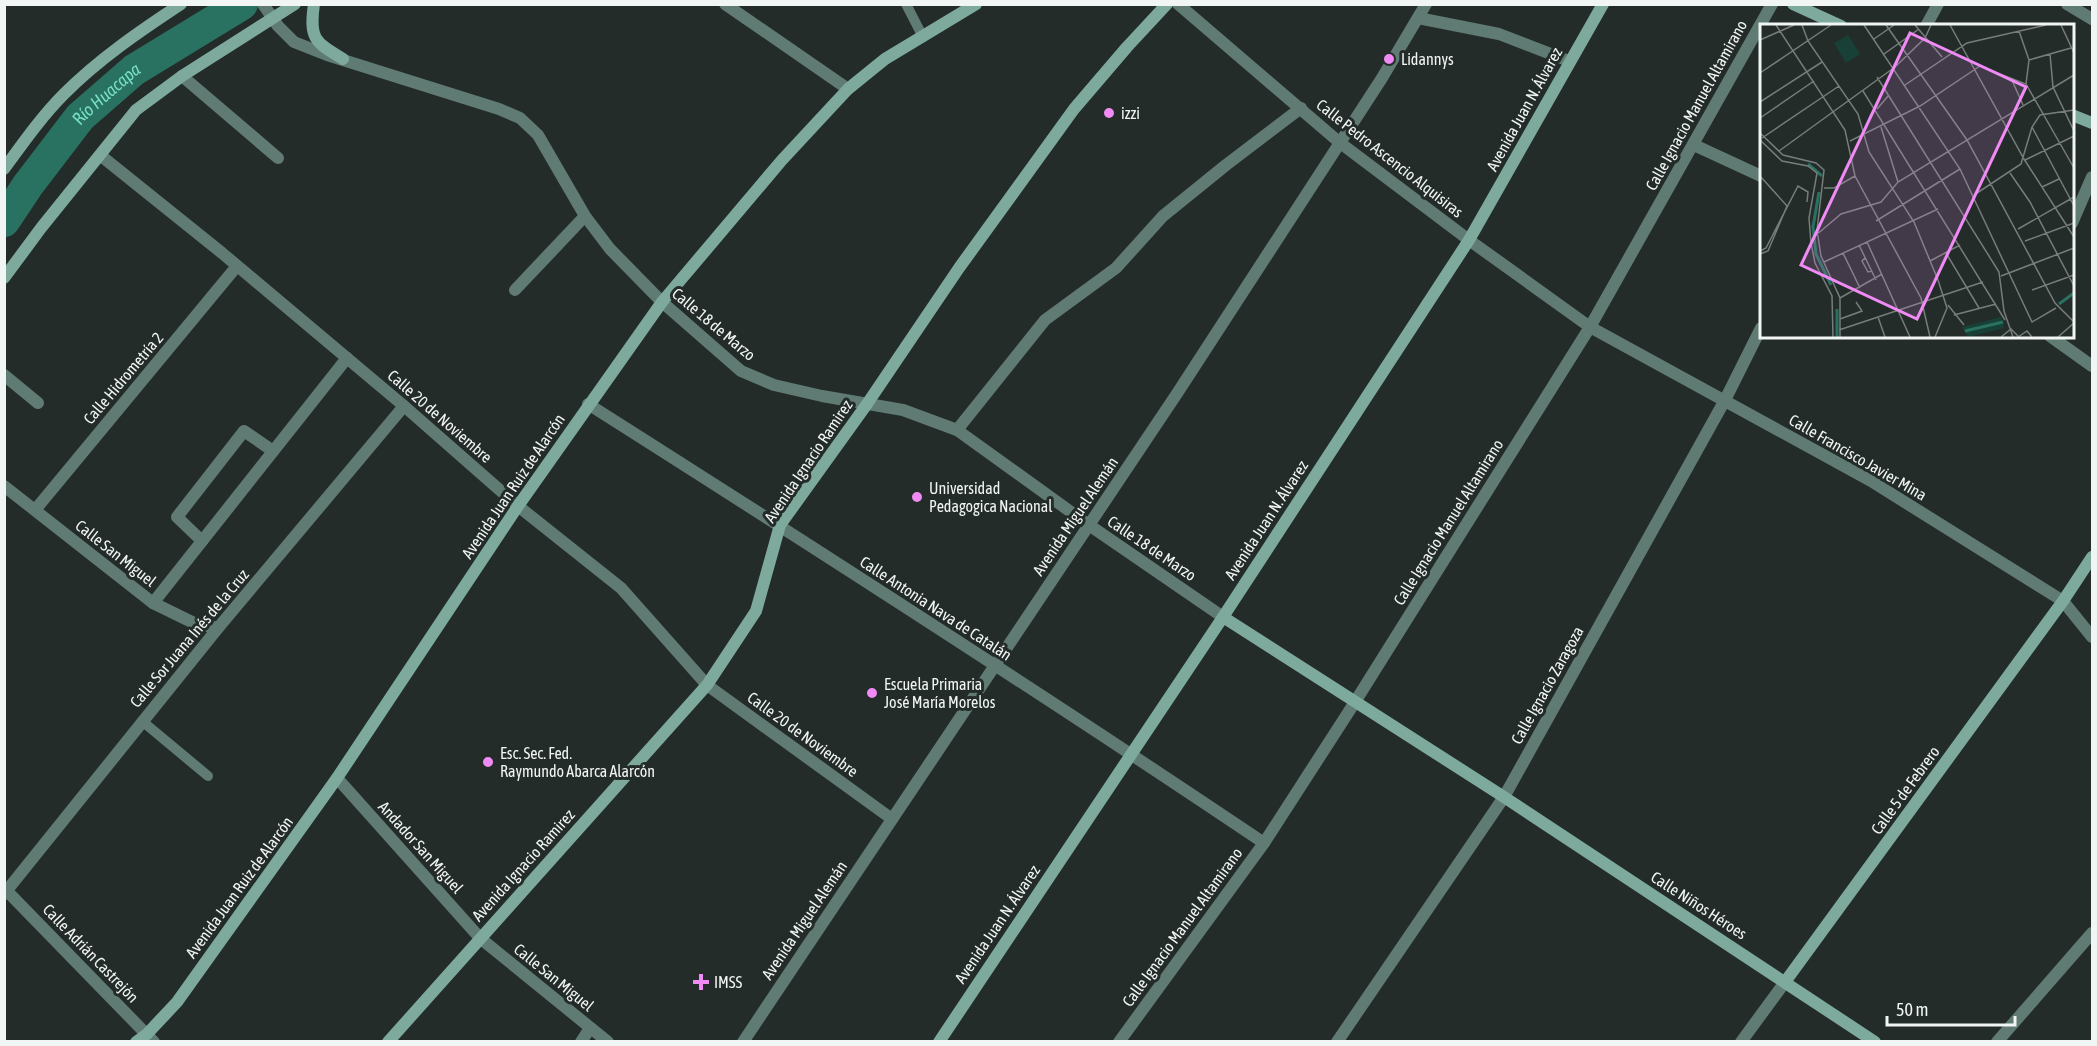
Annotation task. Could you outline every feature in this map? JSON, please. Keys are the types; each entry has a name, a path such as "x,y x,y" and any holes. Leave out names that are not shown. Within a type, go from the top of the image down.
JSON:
{"main road":[{"path":"4,170 36,126 64,94 108,55 181,4"},
{"path":"4,278 136,110 268,12 295,4"},
{"path":"314,4 312,31 321,46 343,59"},
{"name":"Avenida Juan Ruiz de Alarcón","path":"136,1041 151,1038 337,778 518,506 662,302 782,160 848,89 885,59 976,4"},
{"name":"Avenida Ignacio Ramirez","path":"388,1041 707,685 756,611 780,525 867,404 959,268 1074,109 1167,4"},
{"name":"Avenida Juan N. Álvarez","path":"939,1041 1223,617 1469,240 1603,4"},
{"path":"1792,4 1837,24"},
{"path":"2073,115 2092,123"},
{"name":"Calle 5 de Febrero","path":"1785,982 2063,601 2092,557"},
{"name":"Calle 18 de Marzo","path":"1223,617 1504,797"},
{"name":"Calle Niños Héroes","path":"1504,797 1875,1041"}],"street":[{"path":"725,4 848,89"},
{"name":"Calle Pedro Ascencio Alquisiras","path":"1178,4 1339,142 1590,327"},
{"name":"Avenida Miguel Alemán","path":"743,1041 1233,308 1382,78 1426,4"},
{"name":"Calle Ignacio Manuel Altamirano","path":"1761,24 1772,4"},
{"path":"1927,24 1938,4"},
{"path":"2067,4 2092,19"},
{"name":"Calle 18 de Marzo","path":"268,12 294,42 327,55 499,109 520,118 538,135 585,216 610,249 662,302 741,371 774,385 903,410 957,430 1089,525 1223,617"},
{"path":"1418,18 1499,34 1569,61"},
{"name":"Calle Ignacio Manuel Altamirano","path":"1123,1040 1264,843 1355,702 1590,327 1760,26"},
{"path":"182,76 278,158"},
{"path":"957,430 1045,320 1116,268 1163,216 1302,108"},
{"path":"1694,145 1760,176"},
{"name":"Calle 20 de Noviembre","path":"100,155 347,358 518,506 621,588 707,685 892,819"},
{"path":"2073,221 2092,177"},
{"path":"515,290 585,216"},
{"name":"Calle Hidrometría 2","path":"35,510 237,266"},
{"name":"Calle Francisco Javier Mina","path":"1590,327 1871,481 2063,601 2092,637"},
{"name":"Calle Ignacio Zaragoza","path":"1337,1041 1504,797 1725,400 1760,330"},
{"path":"2053,338 2092,366"},
{"path":"153,603 347,358"},
{"path":"4,375 38,403"},
{"name":"Calle Antonia Nava de Catalán","path":"588,404 780,525 1132,754 1264,843"},
{"name":"Calle Sor Juana Inés de la Cruz","path":"5,891 218,628 404,406"},
{"path":"202,541 177,517 243,431 273,451"},
{"name":"Calle San Miguel","path":"4,486 153,603 196,624 218,628"},
{"name":"Andador San Miguel","path":"337,778 480,938"},
{"name":"Calle Adrián Castrejón","path":"5,891 151,1038"},
{"path":"1997,1041 2092,933"},
{"name":"Calle San Miguel","path":"480,938 608,1041"},
{"name":"Calle 5 de Febrero","path":"1741,1041 1785,982"},
{"path":"581,1041 590,1028"}],"lane":[{"path":"906,4 923,37"},
{"path":"142,721 208,776"}],"waterway":[{"name":"Río Huacapa","path":"4,221 28,185 80,117 134,70 242,4"}],"place":[{"name":"Lidannys","path":"1389,59"},
{"name":"izzi","path":"1109,113"},
{"name":"Universidad Pedagogica Nacional","path":"917,497"},
{"name":"Escuela Primaria José María Morelos","path":"872,693"},
{"name":"Esc. Sec. Fed. Raymundo Abarca Alarcón","path":"488,762"},
{"name":"IMSS","path":"701,982"}]}
